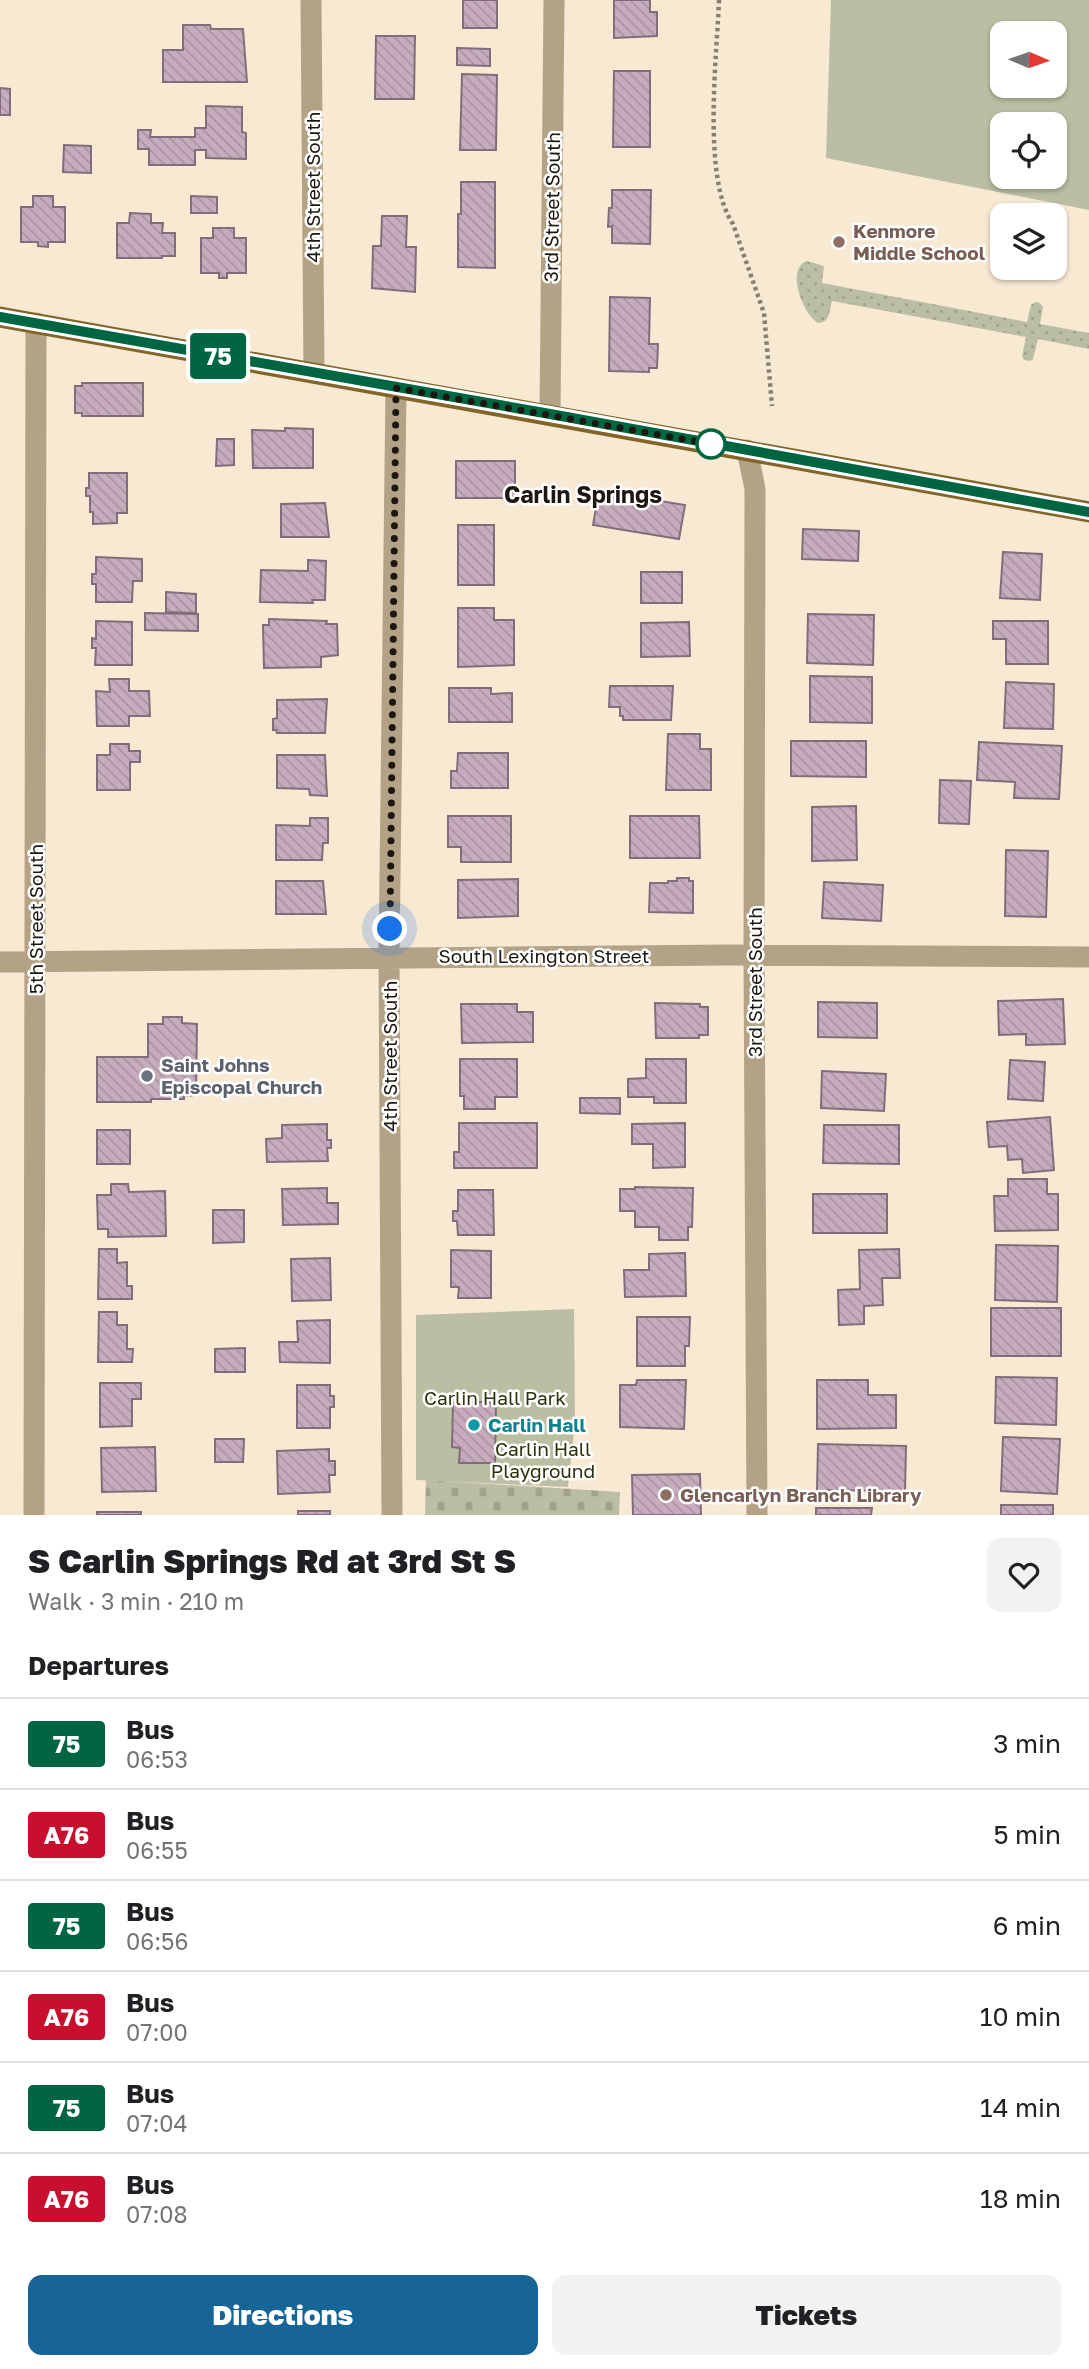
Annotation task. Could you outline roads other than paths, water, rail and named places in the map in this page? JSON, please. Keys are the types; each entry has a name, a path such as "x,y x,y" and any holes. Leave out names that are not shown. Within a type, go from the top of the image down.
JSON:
{"main road":[{"path":"0,317 1089,512"}],"street":[{"name":"4th Street South","path":"311,0 314,373"},
{"name":"3rd Street South","path":"550,414 554,0"},
{"name":"5th Street South","path":"34,1515 36,323"},
{"name":"4th Street South","path":"392,1515 389,956 396,388"},
{"name":"3rd Street South","path":"747,450 755,489 757,1515"},
{"name":"South Lexington Street","path":"0,962 389,956 1089,957"}],"place":[{"name":"Kenmore Middle School","path":"839,242"},
{"name":"Saint Johns Episcopal Church","path":"147,1076"},
{"name":"Carlin Hall","path":"474,1425"},
{"name":"Glencarlyn Branch Library","path":"666,1495"}],"district":[{"name":"Carlin Springs","path":"583,495"}],"park label":[{"name":"Carlin Hall Park","path":"495,1398"},
{"name":"Carlin Hall Playground","path":"543,1460"}]}
